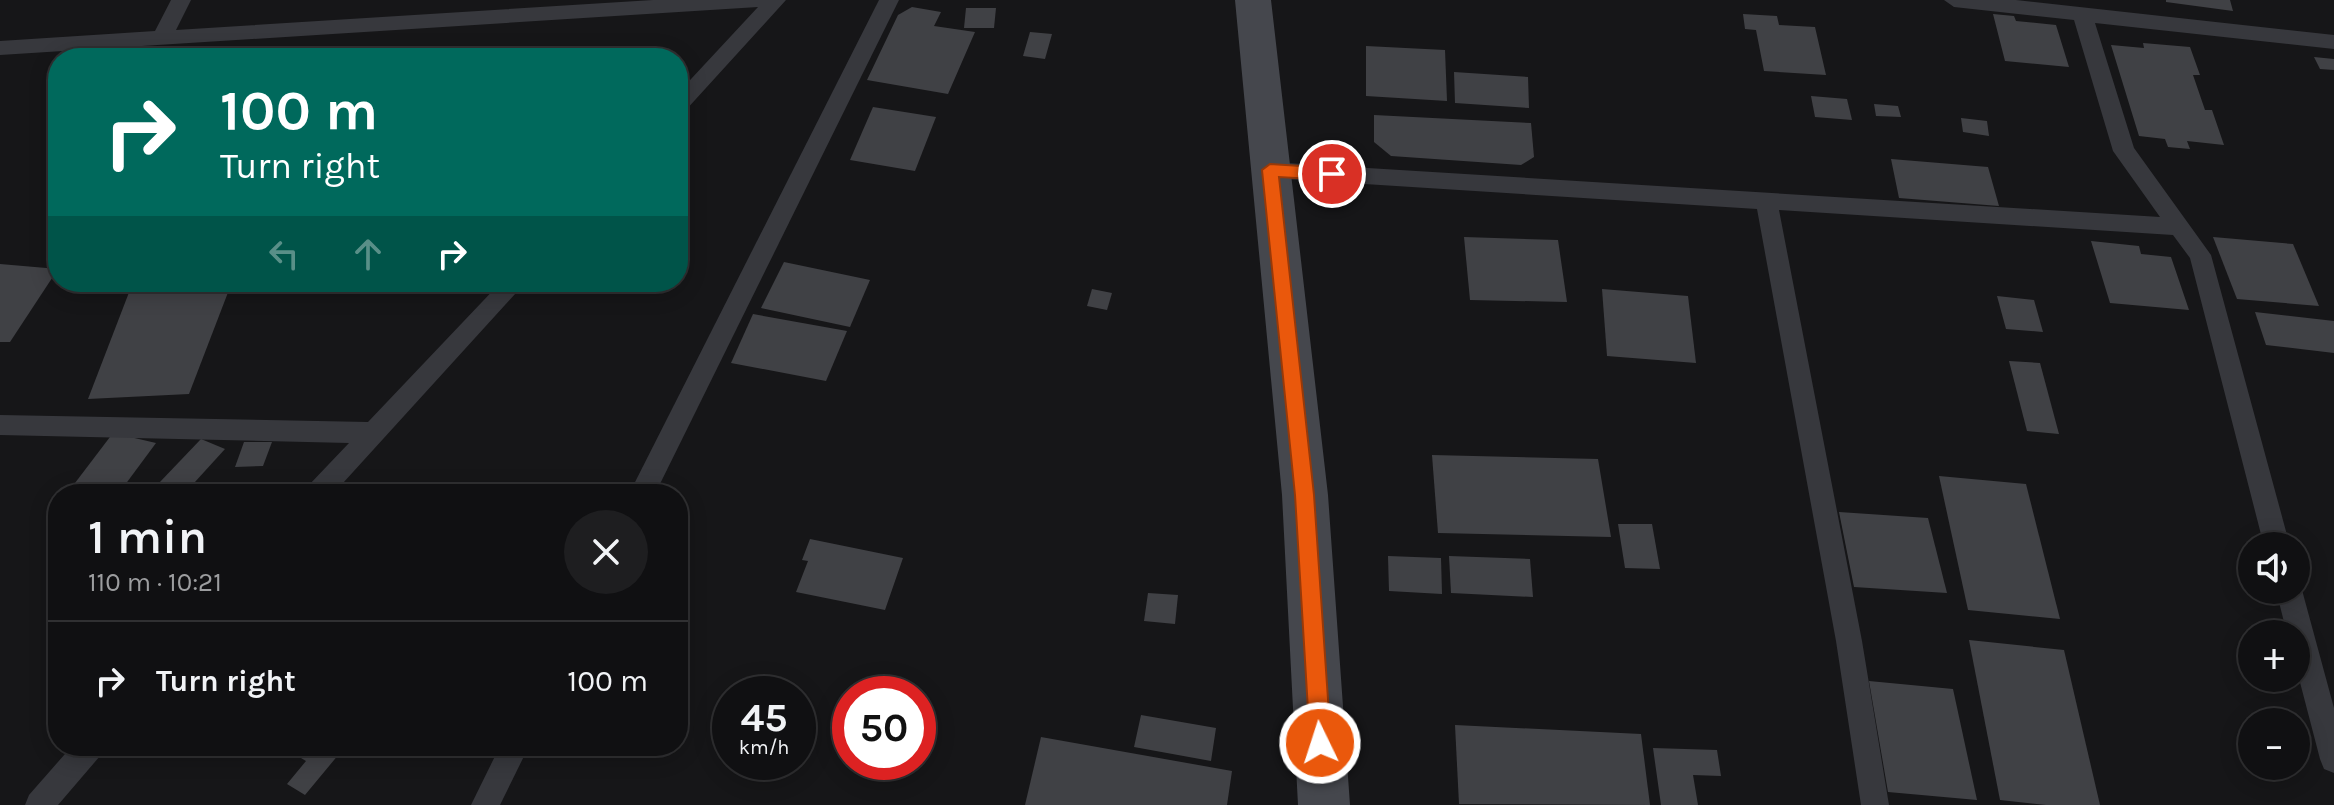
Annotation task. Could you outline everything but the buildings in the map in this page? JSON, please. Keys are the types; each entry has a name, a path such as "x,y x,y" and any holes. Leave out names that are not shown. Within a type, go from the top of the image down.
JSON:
{"main road":[{"path":"1253,0 1305,495 1324,805"}],"lane":[{"path":"162,37 181,0"},
{"path":"0,48 763,0"},
{"path":"688,95 776,0"},
{"path":"647,484 889,0"},
{"path":"1954,0 2334,42"},
{"path":"2083,16 2124,151 2200,255 2273,532"},
{"path":"1270,170 2179,227"},
{"path":"1766,201 1849,641 1875,805"},
{"path":"327,484 506,292"},
{"path":"0,425 376,433"},
{"path":"2293,604 2334,759"},
{"path":"39,805 81,756"},
{"path":"485,805 510,756"}],"route":[{"path":"1320,743 1305,495 1270,170 1332,174"}]}
